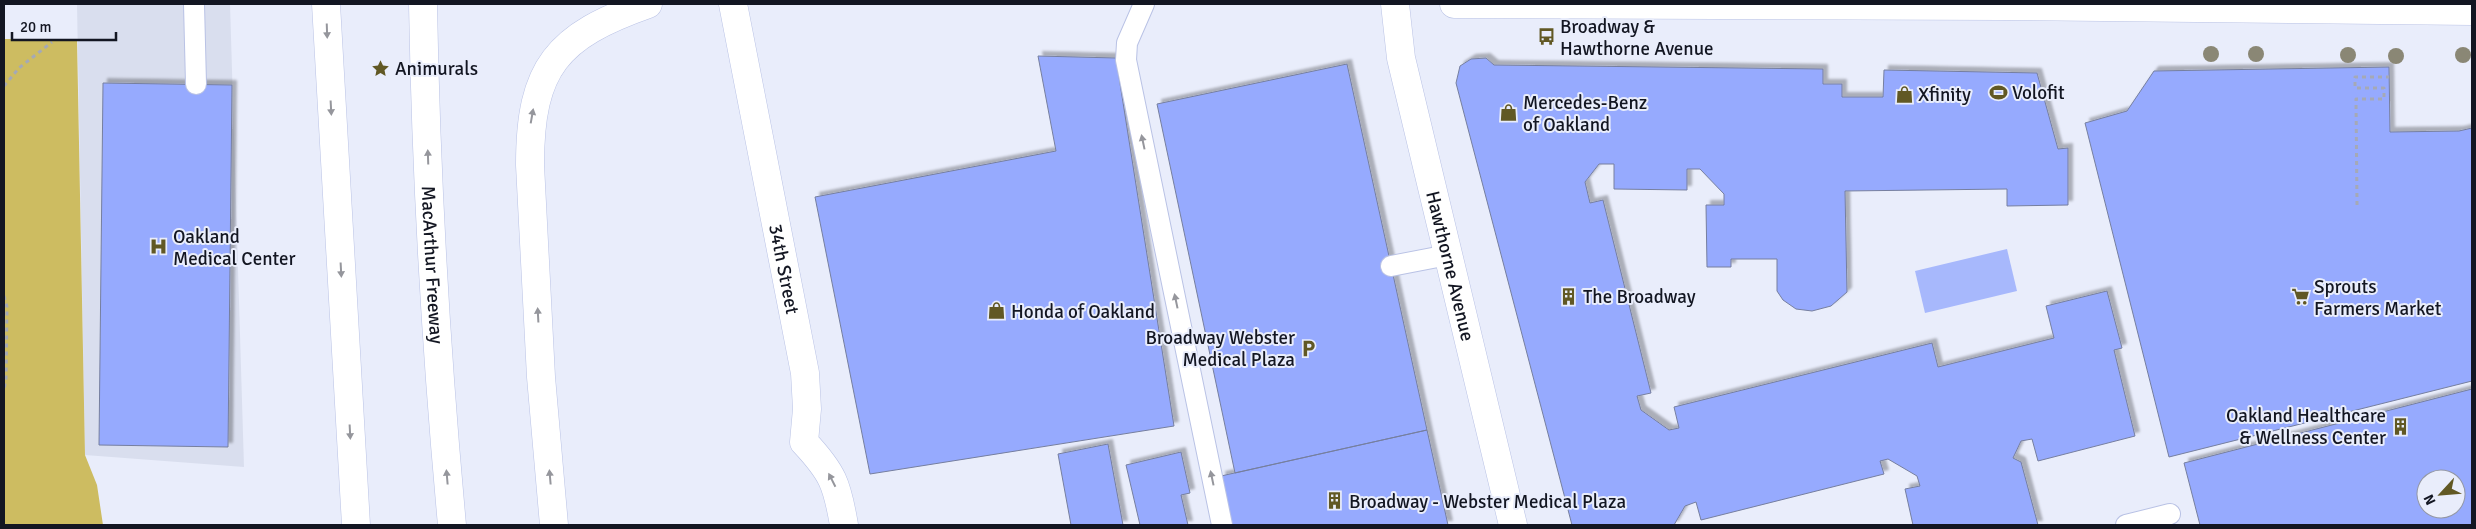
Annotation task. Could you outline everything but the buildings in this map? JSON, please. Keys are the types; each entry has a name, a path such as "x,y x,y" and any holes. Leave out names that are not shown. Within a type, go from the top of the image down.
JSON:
{"main road":[{"path":"326,4 356,525"},
{"name":"MacArthur Freeway","path":"423,4 431,239 443,434 452,525"},
{"path":"554,525 541,376 530,165 530,130 535,101 545,74 562,50 586,31 612,16 648,4"},
{"name":"34th Street","path":"733,4 805,373 806,409 804,442 824,464 838,490 844,525"},
{"name":"Hawthorne Avenue","path":"1395,4 1401,58 1513,525"},
{"path":"1454,4 1993,6 2472,11"}],"lane":[{"path":"194,4 196,84"},
{"path":"1144,4 1126,44 1126,60 1222,525"},
{"path":"1391,266 1448,255"},
{"path":"2126,525 2170,514"}],"path":[{"path":"4,86 19,68 52,42"},
{"path":"2357,205 2356,99 2384,99 2384,88 2356,88 2355,77 2389,78"},
{"path":"4,296 7,308 6,379 4,389"}],"shaded area":[{"name":"Oakland Medical Center","path":"77,4 230,4 244,467 85,455"},
{"path":"4,39 77,39 85,455 97,485 103,525 4,525"}],"water":[{"path":"2007,249 2017,291 1925,313 1915,271"}],"place":[{"name":"Broadway & Hawthorne Avenue","path":"1546,37"},
{"name":"Animurals","path":"381,68"},
{"name":"Volofit","path":"1998,92"},
{"name":"Xfinity","path":"1904,94"},
{"name":"Mercedes-Benz of Oakland","path":"1509,113"},
{"name":"Oakland Medical Center","path":"159,247"},
{"name":"The Broadway","path":"1569,296"},
{"name":"Sprouts Farmers Market","path":"2300,297"},
{"name":"Honda of Oakland","path":"997,311"},
{"name":"Broadway Webster Medical Plaza","path":"1309,348"},
{"name":"Oakland Healthcare & Wellness Center","path":"2400,426"},
{"name":"Broadway - Webster Medical Plaza","path":"1335,501"}]}
